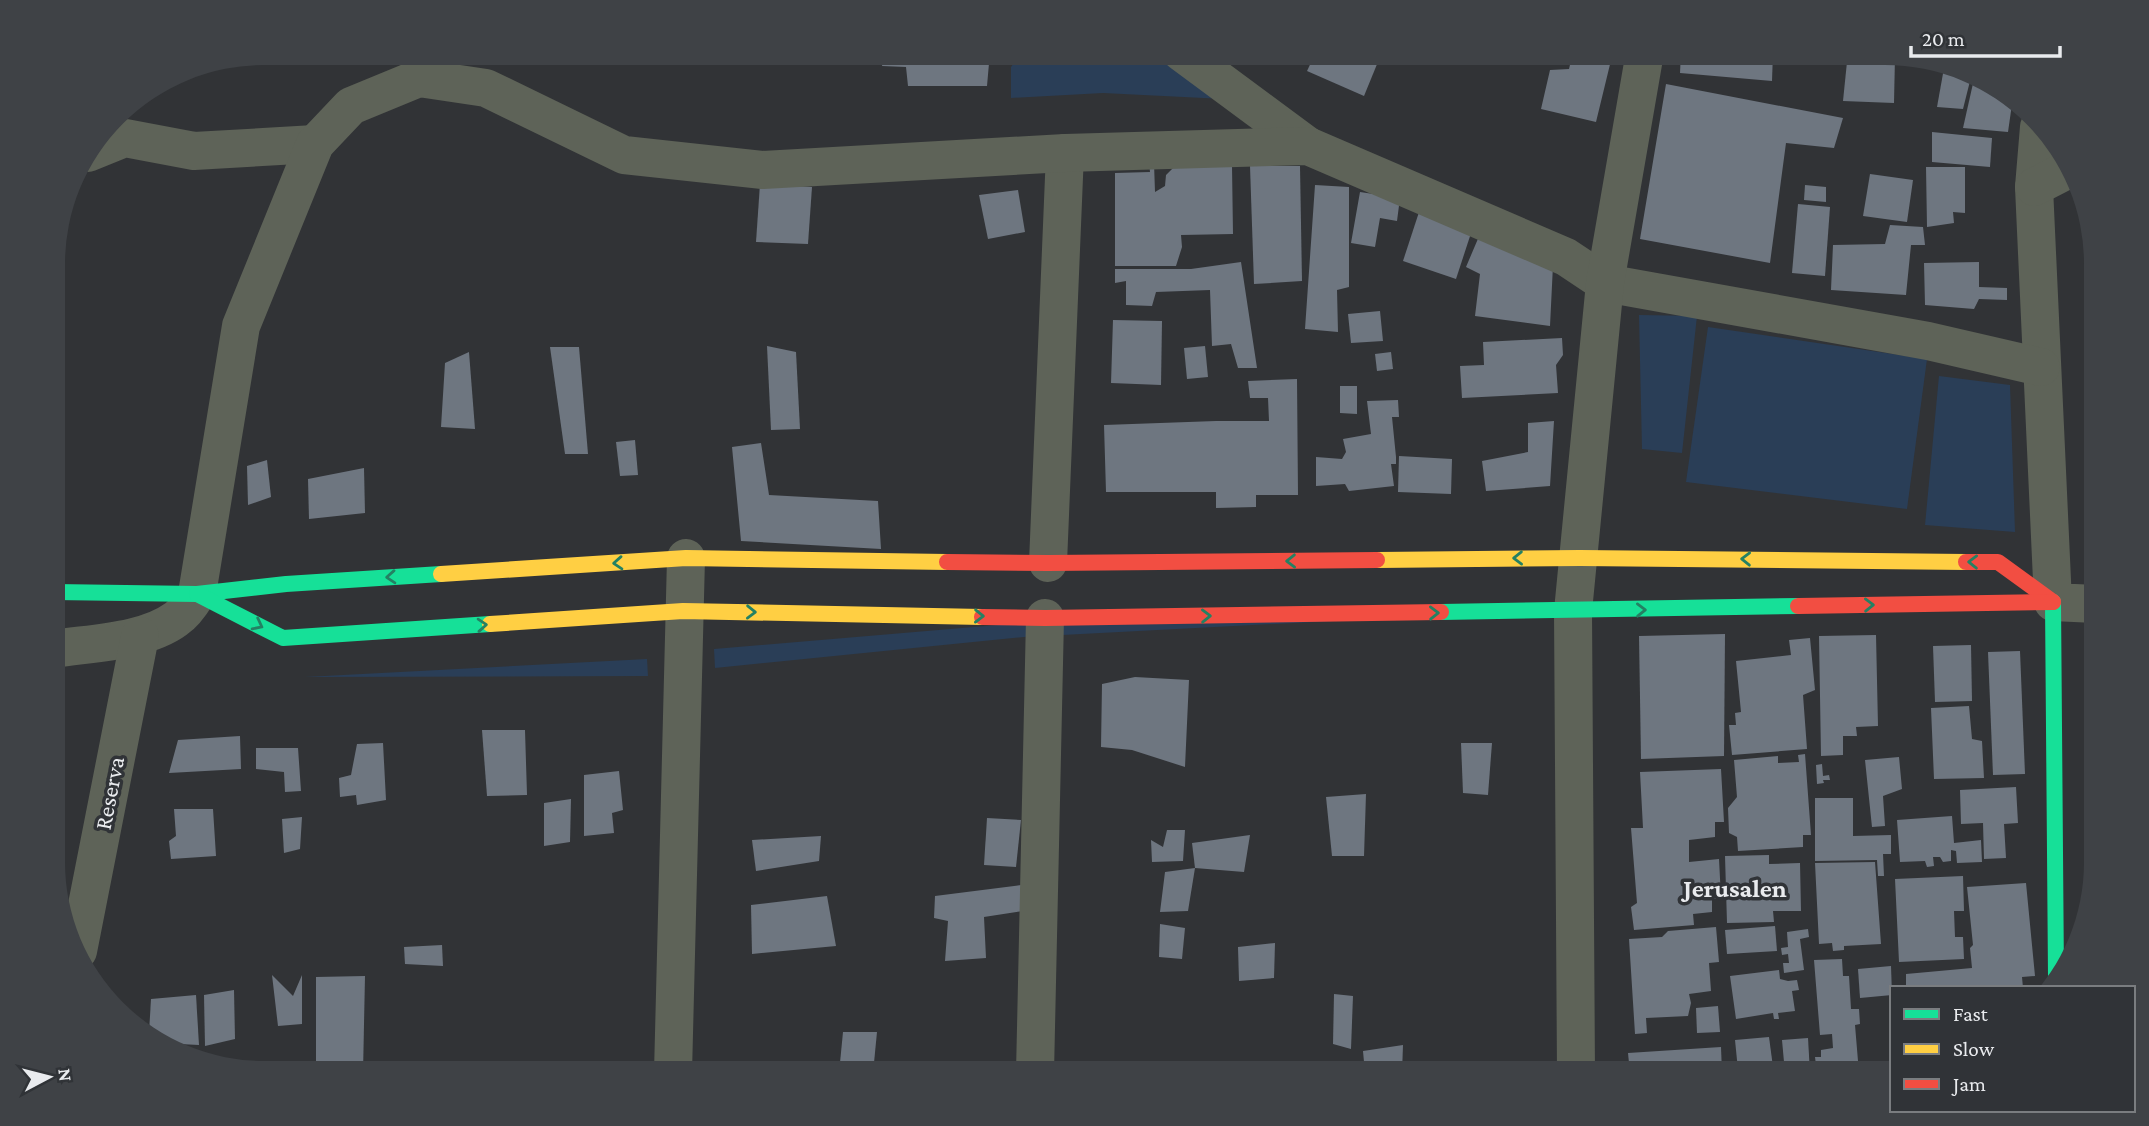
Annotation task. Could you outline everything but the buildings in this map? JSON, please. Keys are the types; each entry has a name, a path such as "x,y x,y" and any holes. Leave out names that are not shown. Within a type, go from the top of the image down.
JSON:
{"street":[{"path":"1199,65 1308,146 1566,257 1605,283 1928,341 2041,367"},
{"path":"1576,1061 1573,611 1605,283 1642,65"},
{"path":"65,647 140,636 174,621 187,610 197,594 241,326 315,144 351,106 419,78 486,88 624,155 763,170 1065,153 1308,146"},
{"path":"2038,137 2034,187 2053,602 2056,964"},
{"path":"103,147 125,138 194,151 315,144"},
{"path":"1048,563 1065,153"},
{"path":"2034,187 2062,173"},
{"path":"673,1061 686,558"},
{"path":"65,592 197,594 300,583 686,558 1048,563 1580,558 1998,562 2053,602"},
{"path":"197,594 283,638 683,611 1045,618 2084,603"},
{"path":"1035,1061 1045,618"},
{"name":"Reserva","path":"80,939 140,636"}],"shaded area":[{"path":"1174,65 1224,99 1103,93 1011,98 1011,67"},
{"path":"1639,315 1697,316 1682,453 1642,449"},
{"path":"1708,327 1927,359 1907,509 1686,482"},
{"path":"1939,376 2010,385 2015,532 1925,525"},
{"path":"1544,610 1024,637 715,668 714,649 1022,623"},
{"path":"647,659 648,676 305,677"}],"traffic: fast":[{"path":"65,592 197,594 286,584 441,574"},
{"path":"197,594 283,638 490,624"},
{"path":"2053,602 2056,964"},
{"path":"1441,612 1798,606"}],"traffic: slow":[{"path":"441,574 686,558 947,562"},
{"path":"1377,560 1580,558 1966,562"},
{"path":"490,624 683,611 982,617"}],"traffic: jam":[{"path":"947,562 1377,560"},
{"path":"1966,562 1998,562 2053,602"},
{"path":"1798,606 2053,602"},
{"path":"982,617 1441,612"}],"district":[{"name":"Jerusalen","path":"1735,888"}]}
